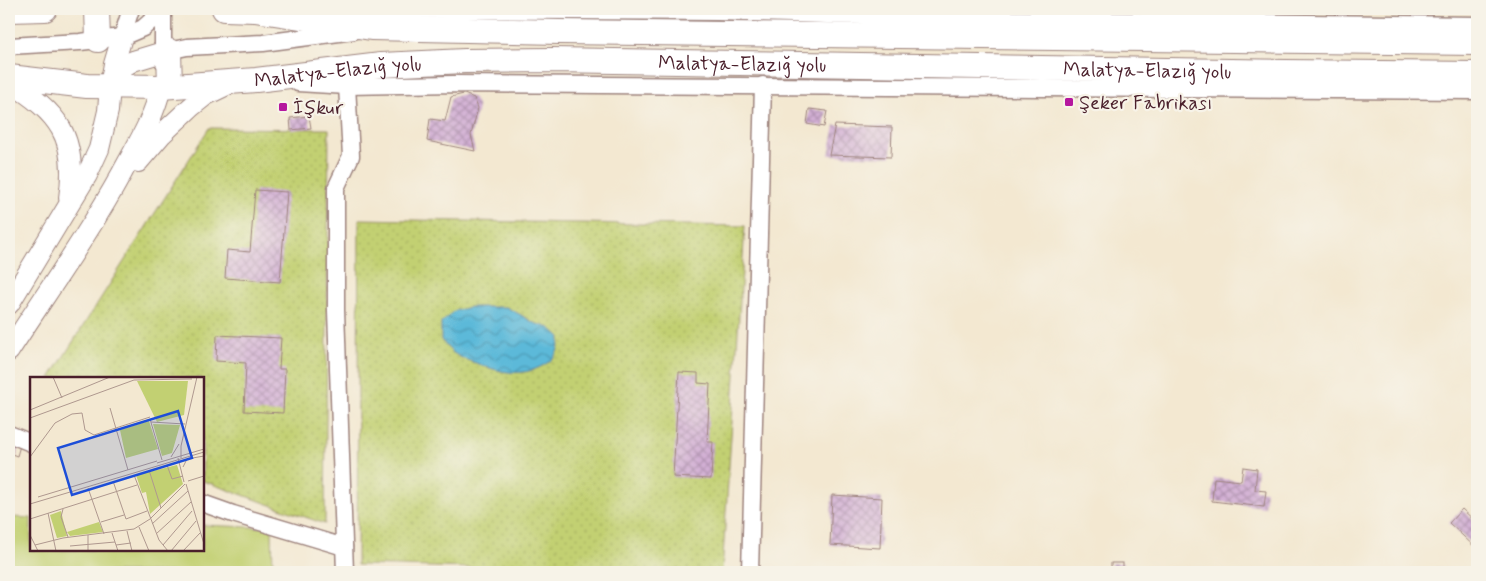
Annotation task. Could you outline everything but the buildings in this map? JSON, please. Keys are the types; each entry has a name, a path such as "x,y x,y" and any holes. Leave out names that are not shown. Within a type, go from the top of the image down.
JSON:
{"highway":[{"path":"9,10 45,9"},
{"path":"97,9 98,40"},
{"name":"Malatya-Elazığ yolu","path":"224,9 240,9 371,28 1477,43"},
{"path":"165,86 166,51"},
{"name":"Malatya-Elazığ yolu","path":"9,77 87,86 165,86 245,81 381,65 465,61 552,60 1477,74"}],"main road":[{"path":"9,304 87,175 99,149 108,111 114,64 122,37"},
{"path":"110,86 124,68 133,61 166,51"},
{"path":"104,205 168,128 206,95 245,81"},
{"path":"9,82 45,108 64,133 70,148 72,181 68,205"},
{"path":"9,351 104,205 150,122 165,86"}],"street":[{"path":"122,37 131,9"},
{"path":"9,46 122,37 143,28 162,9"},
{"path":"162,9 166,51 186,47 263,43 371,28"},
{"path":"240,9 717,10 1277,16 1477,25"},
{"path":"245,81 347,86 454,84 1477,91"},
{"path":"345,572 336,310 336,188 351,156 347,86"},
{"path":"750,572 763,86"},
{"path":"9,434 30,443"},
{"path":"204,504 344,547"}],"green space":[{"path":"209,128 329,129 325,524 204,481 204,377 51,377"},
{"path":"359,219 745,226 722,572 630,572 357,565"},
{"path":"9,517 30,518 30,551 204,551 204,525 272,528 273,572 9,572"}],"water":[{"path":"470,307 506,307 534,323 550,328 560,337 556,354 544,365 535,369 518,372 493,369 460,357 451,351 441,340 441,323 454,311"}],"place":[{"name":"Şeker Fabrikası","path":"1069,102"},
{"name":"İşkur","path":"283,107"}]}
